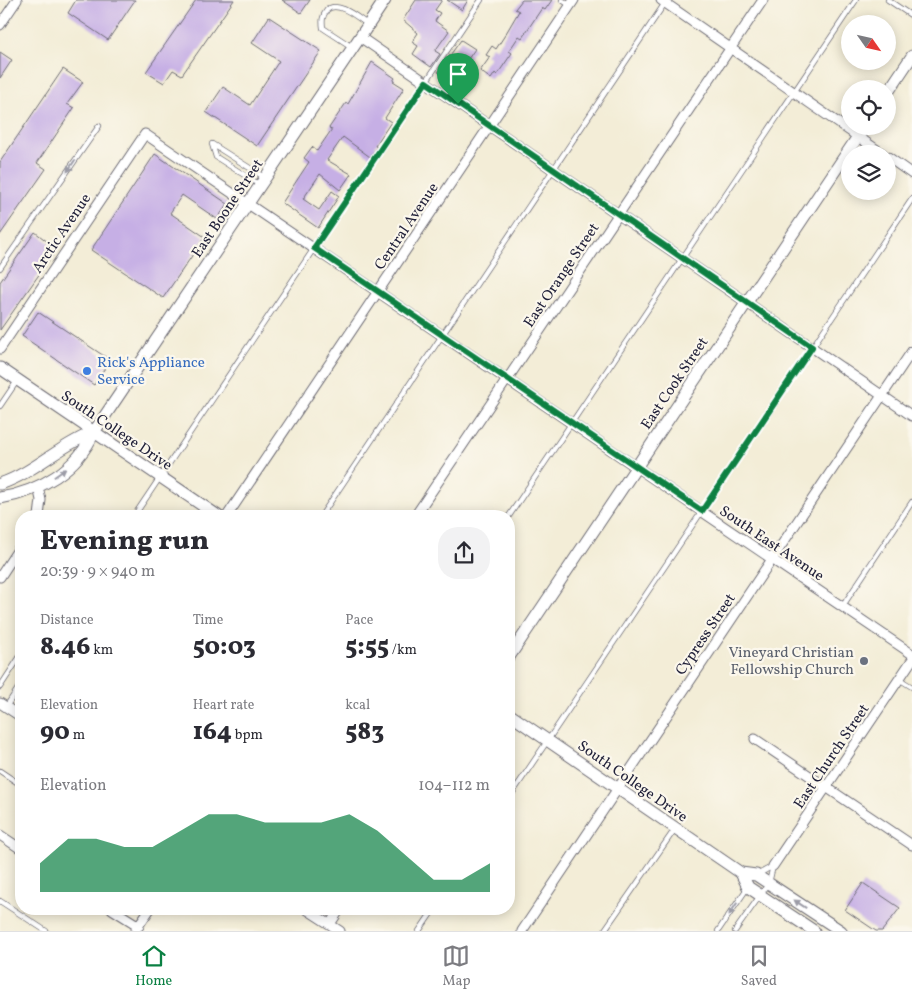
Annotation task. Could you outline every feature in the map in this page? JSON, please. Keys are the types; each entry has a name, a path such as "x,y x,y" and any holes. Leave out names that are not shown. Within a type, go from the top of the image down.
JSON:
{"street":[{"path":"0,25 17,0"},
{"name":"East Boone Street","path":"0,498 16,495 38,487 75,461 88,445 94,432 385,0"},
{"name":"East Orange Street","path":"419,510 763,0"},
{"path":"664,1 870,145"},
{"name":"Central Avenue","path":"231,510 572,3"},
{"path":"360,37 912,416"},
{"path":"896,80 912,56"},
{"name":"South East Avenue","path":"145,134 912,654"},
{"name":"Arctic Avenue","path":"0,348 145,134"},
{"name":"East Cook Street","path":"515,648 858,136"},
{"path":"896,163 912,174"},
{"name":"Cypress Street","path":"522,931 912,351"},
{"name":"South College Drive","path":"0,368 209,510"},
{"path":"0,484 26,474 76,439 94,432"},
{"path":"38,487 42,500 40,510"},
{"path":"0,577 15,554"},
{"name":"East Church Street","path":"773,866 912,660"},
{"path":"3,705 15,713"},
{"name":"South College Drive","path":"515,718 741,873 756,875 841,931"},
{"path":"755,739 912,845"},
{"path":"0,835 15,845"},
{"name":"South College Drive","path":"741,873 748,887 814,931"},
{"path":"120,915 137,929 146,915"},
{"path":"316,915 340,931"},
{"path":"330,924 336,915"}],"lane":[{"path":"138,510 481,0"},
{"path":"562,0 572,3"},
{"path":"513,510 856,0"},
{"path":"888,0 912,16"},
{"path":"325,510 664,1"},
{"path":"352,48 323,28 323,15 328,7 334,4 339,5 368,25"},
{"path":"0,268 99,126"},
{"path":"212,144 232,156 263,182 226,164 216,156 212,144"},
{"path":"226,164 232,156"},
{"path":"515,789 912,199"},
{"path":"0,406 18,380"},
{"path":"842,607 912,502"},
{"path":"0,687 15,664"},
{"path":"899,679 912,687"},
{"path":"3,705 15,691"},
{"path":"0,771 15,781"},
{"path":"604,931 676,828"},
{"path":"718,931 756,875 773,866"},
{"path":"735,931 769,883 773,866"},
{"path":"0,901 15,911"},
{"path":"21,915 46,931"},
{"path":"419,931 430,915"}],"building":[{"path":"76,0 135,0 108,40 68,13"},
{"path":"196,0 234,0 182,75 173,70 164,83 146,72"},
{"path":"282,0 310,0 301,13"},
{"path":"416,0 442,0 435,10 440,13 435,21 449,31 435,51 440,54 431,67 413,54 418,46 412,42 418,33 403,20"},
{"path":"447,0 468,0 462,10"},
{"path":"522,0 552,0 545,10 542,8 522,38 519,36 509,51 512,53 497,75 495,73 491,79 480,71 490,57 486,55 492,46 496,49 519,11 515,9"},
{"path":"269,17 321,51 257,146 206,112 223,87 250,105 279,61 252,43"},
{"path":"461,40 475,49 461,69 472,77 465,89 438,72"},
{"path":"0,52 12,60 0,78"},
{"path":"372,62 395,78 393,81 404,88 385,118 391,122 370,157 343,137 327,160 351,174 340,190 320,174 303,199 319,210 332,191 339,196 318,228 282,203 309,162 304,158 312,147 317,151 332,129 329,128 346,103 348,104"},
{"path":"63,69 83,82 67,104 74,108 37,163 46,169 0,235 0,162"},
{"path":"155,154 228,204 217,219 182,195 170,213 205,237 163,298 91,250"},
{"path":"35,232 57,249 0,330 0,282"},
{"path":"38,312 110,360 94,385 22,336"},
{"path":"863,883 900,908 882,931 876,931 845,910"}],"place":[{"name":"Rick's Appliance Service","path":"87,371"},
{"name":"Vineyard Christian Fellowship Church","path":"864,661"}],"route":[{"path":"426,82 458,104 812,347 702,511 314,248 426,82"}]}
